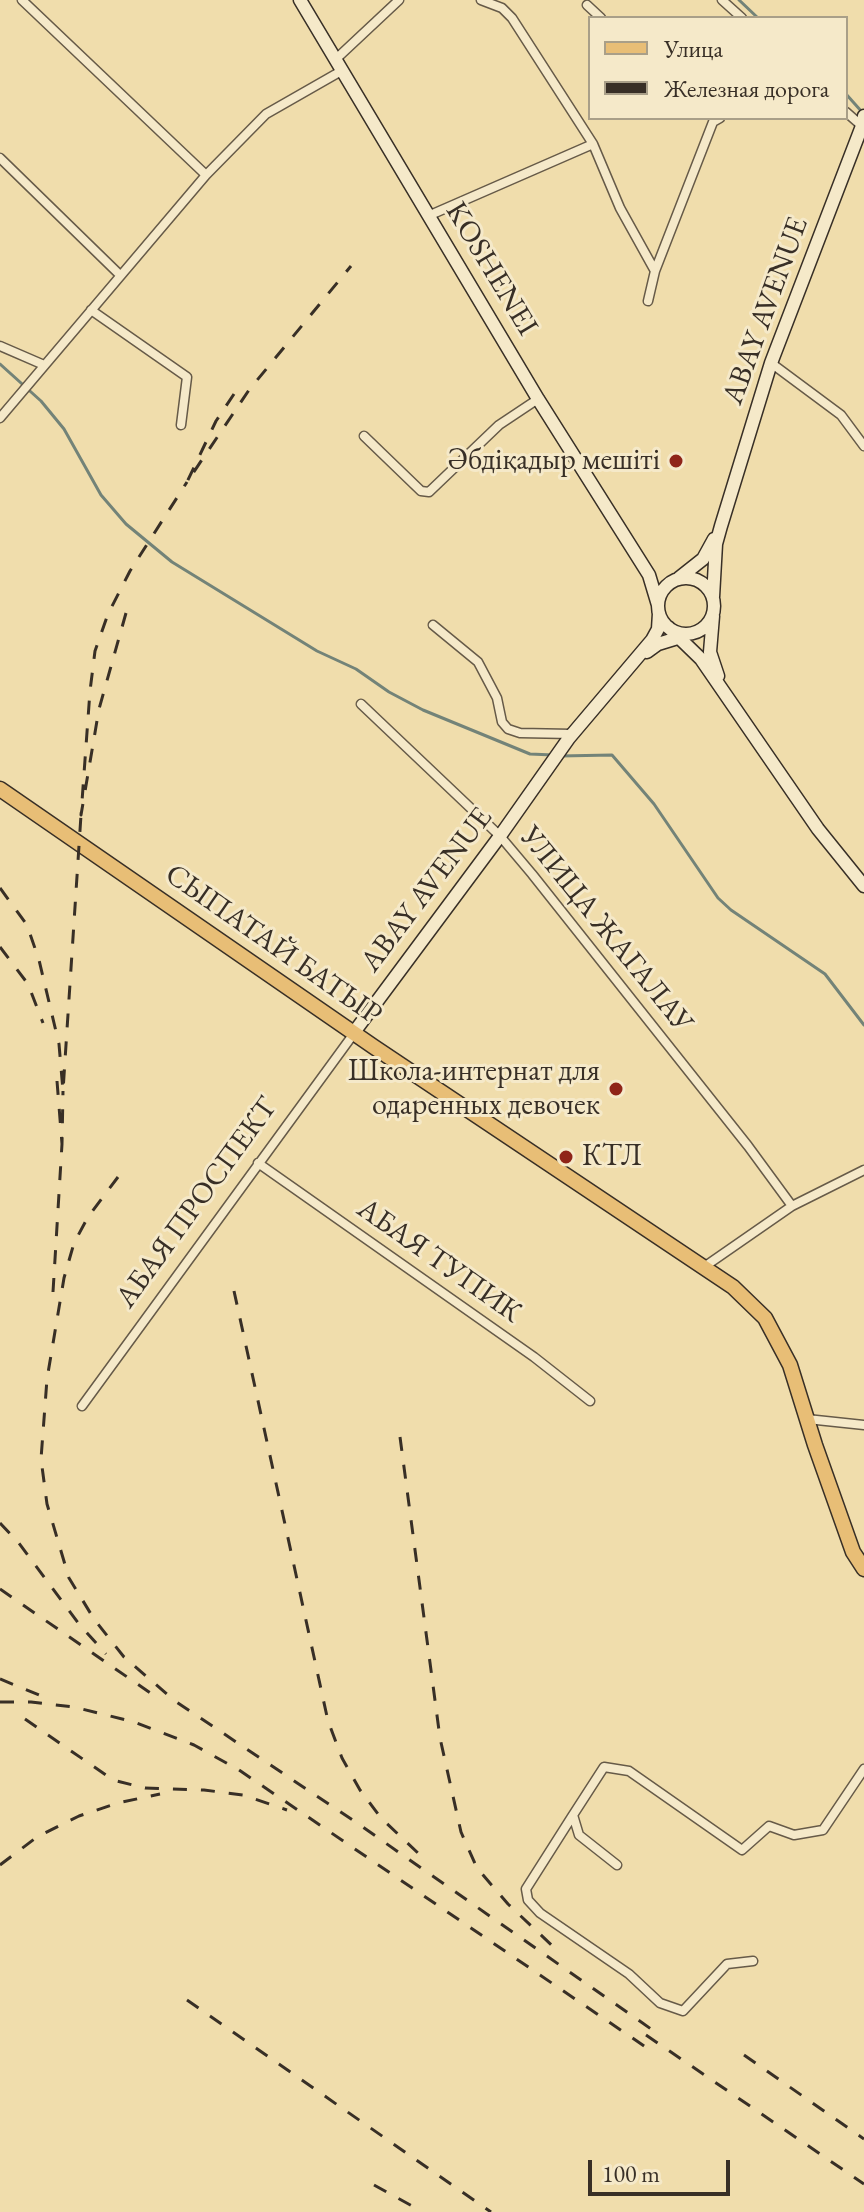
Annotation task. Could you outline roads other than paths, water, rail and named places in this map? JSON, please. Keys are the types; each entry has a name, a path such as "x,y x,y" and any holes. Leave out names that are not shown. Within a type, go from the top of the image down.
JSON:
{"main road":[{"name":"KOSHENEI","path":"300,0 538,399 654,584 659,609"},
{"name":"ABAY AVENUE","path":"721,526 771,363 863,121"},
{"path":"571,736 658,629 663,590 703,559 721,526"},
{"path":"721,526 716,544 710,652 716,673 729,696"},
{"path":"641,563 655,575 695,579 703,583 713,597"},
{"path":"659,609 668,627 685,636 818,829 864,886"},
{"path":"635,661 658,644 700,630 713,614"},
{"name":"ABAY AVENUE","path":"355,1031 571,736"},
{"name":"СЫПАТАЙ БАТЫР","path":"0,789 374,1047 733,1287 765,1318 790,1365 853,1552 864,1569"}],"street":[{"path":"22,0 206,175"},
{"path":"0,418 206,175 266,114 340,64 399,0"},
{"path":"481,0 502,8 512,18 593,144 620,208 655,271"},
{"path":"722,0 740,16"},
{"path":"587,5 599,16"},
{"path":"648,301 655,271 714,120"},
{"path":"428,216 593,144"},
{"path":"0,158 120,275"},
{"path":"91,310 187,377 181,425"},
{"path":"0,346 44,365"},
{"path":"771,363 841,415 864,446"},
{"path":"364,436 421,491 429,492 499,425 538,399"},
{"path":"433,625 478,662 497,698 502,722 508,729 520,733 571,736"},
{"name":"УЛИЦА ЖАГАЛАУ","path":"361,704 500,836 738,1133 792,1206"},
{"name":"АБАЯ ПРОСПЕКТ","path":"82,1406 355,1031"},
{"name":"АБАЯ ТУПИК","path":"258,1163 534,1357 590,1401"},
{"path":"704,1267 792,1206 864,1170"},
{"path":"807,1419 864,1425"},
{"path":"753,1961 727,1964 683,2011 660,2003 629,1974 540,1913 528,1900 526,1889 604,1767 629,1771 742,1850 769,1826 794,1835 823,1830 864,1769"},
{"path":"573,1815 579,1835 617,1865"}],"waterway":[{"path":"739,0 756,16"},
{"path":"848,96 862,112"},
{"path":"0,364 41,401 64,429 101,495 126,524 172,562 317,651 356,669 423,710 530,754 553,755"},
{"path":"560,756 612,755 654,804 718,898 825,974 864,1025"}],"railway":[{"path":"234,394 216,421 187,482 249,390 351,266"},
{"path":"126,613 99,709 81,815 95,651 108,614 130,571 187,482"},
{"path":"0,888 27,925 39,960 59,1044 63,1091 81,815"},
{"path":"0,947 28,984 43,1023"},
{"path":"57,1081 62,1144 63,1091"},
{"path":"53,1292 62,1144"},
{"path":"118,1177 88,1217 74,1243 64,1278 47,1379 41,1459 47,1504 69,1578 94,1619 124,1657 175,1701 357,1823 661,2036"},
{"path":"234,1291 328,1721 342,1758 360,1790 381,1818 419,1854"},
{"path":"400,1437 440,1738 461,1832 477,1868 508,1904 560,1953"},
{"path":"0,1523 106,1654"},
{"path":"0,1589 159,1699"},
{"path":"0,1679 44,1697"},
{"path":"0,1702 74,1707 134,1722 194,1745 239,1770 653,2052"},
{"path":"25,1719 113,1780 145,1788 243,1795 287,1810"},
{"path":"0,1865 37,1837 79,1816 160,1794"},
{"path":"187,2000 491,2212"},
{"path":"646,2035 864,2184"},
{"path":"744,2055 864,2139"},
{"path":"374,2185 423,2212"}],"place":[{"name":"Әбдіқадыр мешіті","path":"676,461"},
{"name":"Школа-интернат для одаренных девочек","path":"616,1089"},
{"name":"КТЛ","path":"566,1157"}]}
